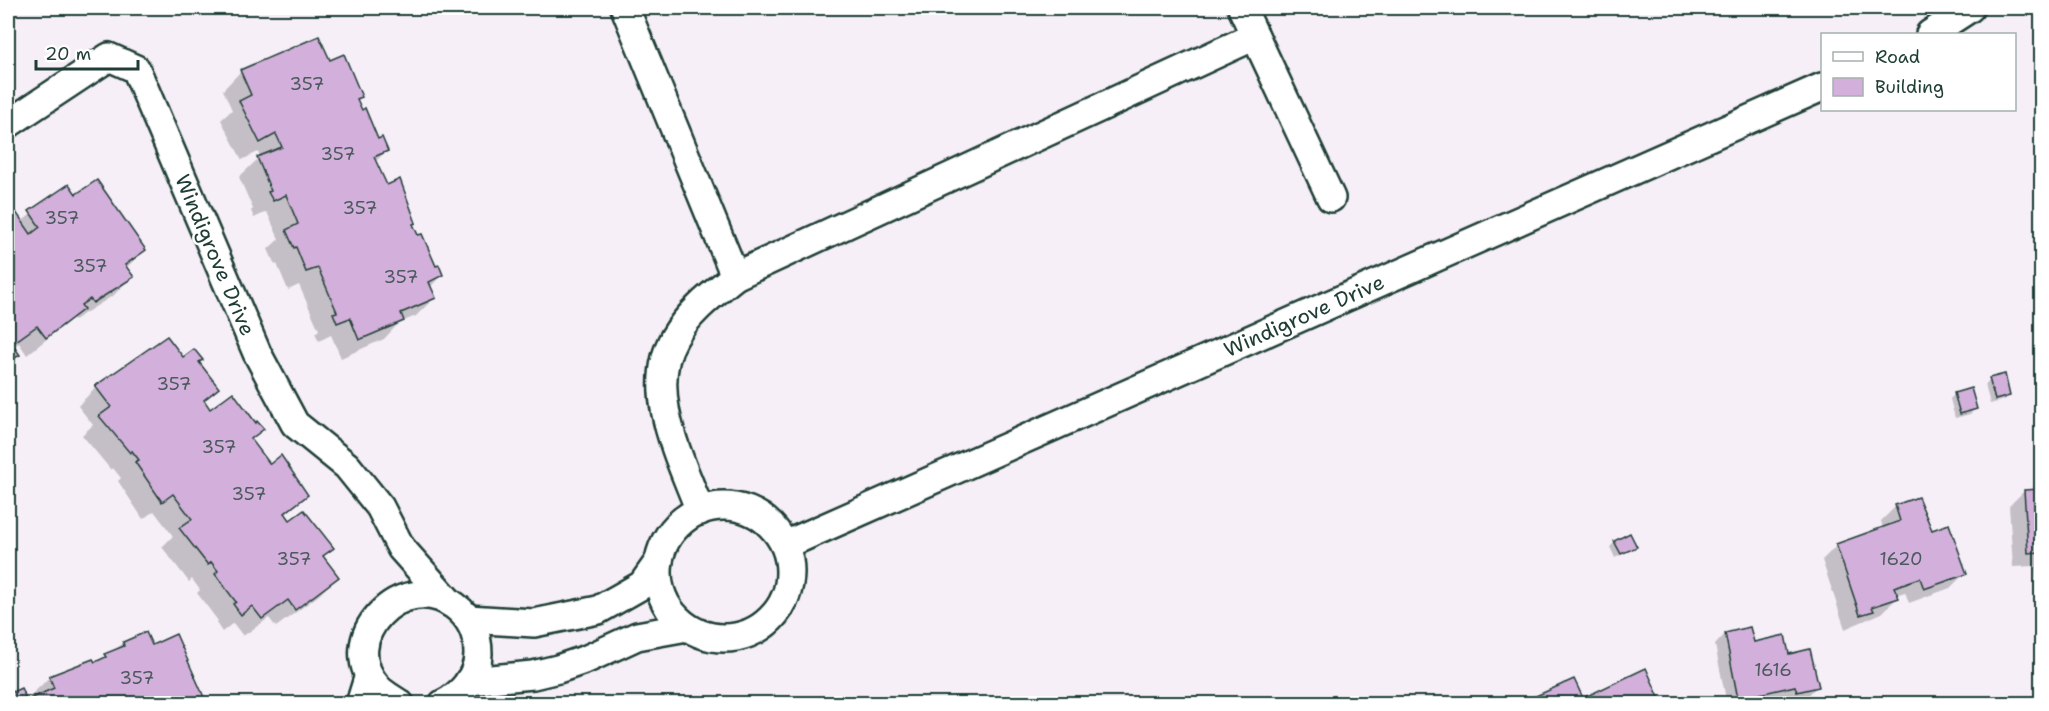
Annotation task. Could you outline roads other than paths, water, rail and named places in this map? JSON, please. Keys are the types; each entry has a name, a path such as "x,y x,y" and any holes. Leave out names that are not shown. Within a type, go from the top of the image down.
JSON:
{"street":[{"path":"625,8 735,276"},
{"path":"1242,8 1331,198"},
{"path":"1932,33 1970,8"},
{"path":"700,511 672,437 663,394 664,368 673,339 697,308 735,276 1255,36"},
{"name":"Windigrove Drive","path":"8,124 108,57 135,69 257,353 296,424 347,466 380,507 401,548 421,573 458,611"},
{"name":"Windigrove Drive","path":"785,545 1821,87"},
{"path":"716,506 749,510 764,519 785,545 789,559 789,587 784,600 766,623 755,631 727,638 713,637 687,627 673,614 663,598 658,580 659,561 666,540 680,522 700,511 716,506"},
{"path":"400,704 378,689 369,675 365,659 365,644 377,616 388,605 398,578 401,548"},
{"path":"388,605 417,595 433,596 458,611 534,623 598,610 642,585 659,561"},
{"path":"443,704 453,699 469,681 478,658 477,641 458,611"},
{"path":"469,681 533,675 558,669 587,659 637,636 687,627"},
{"path":"360,704 369,675"}]}
